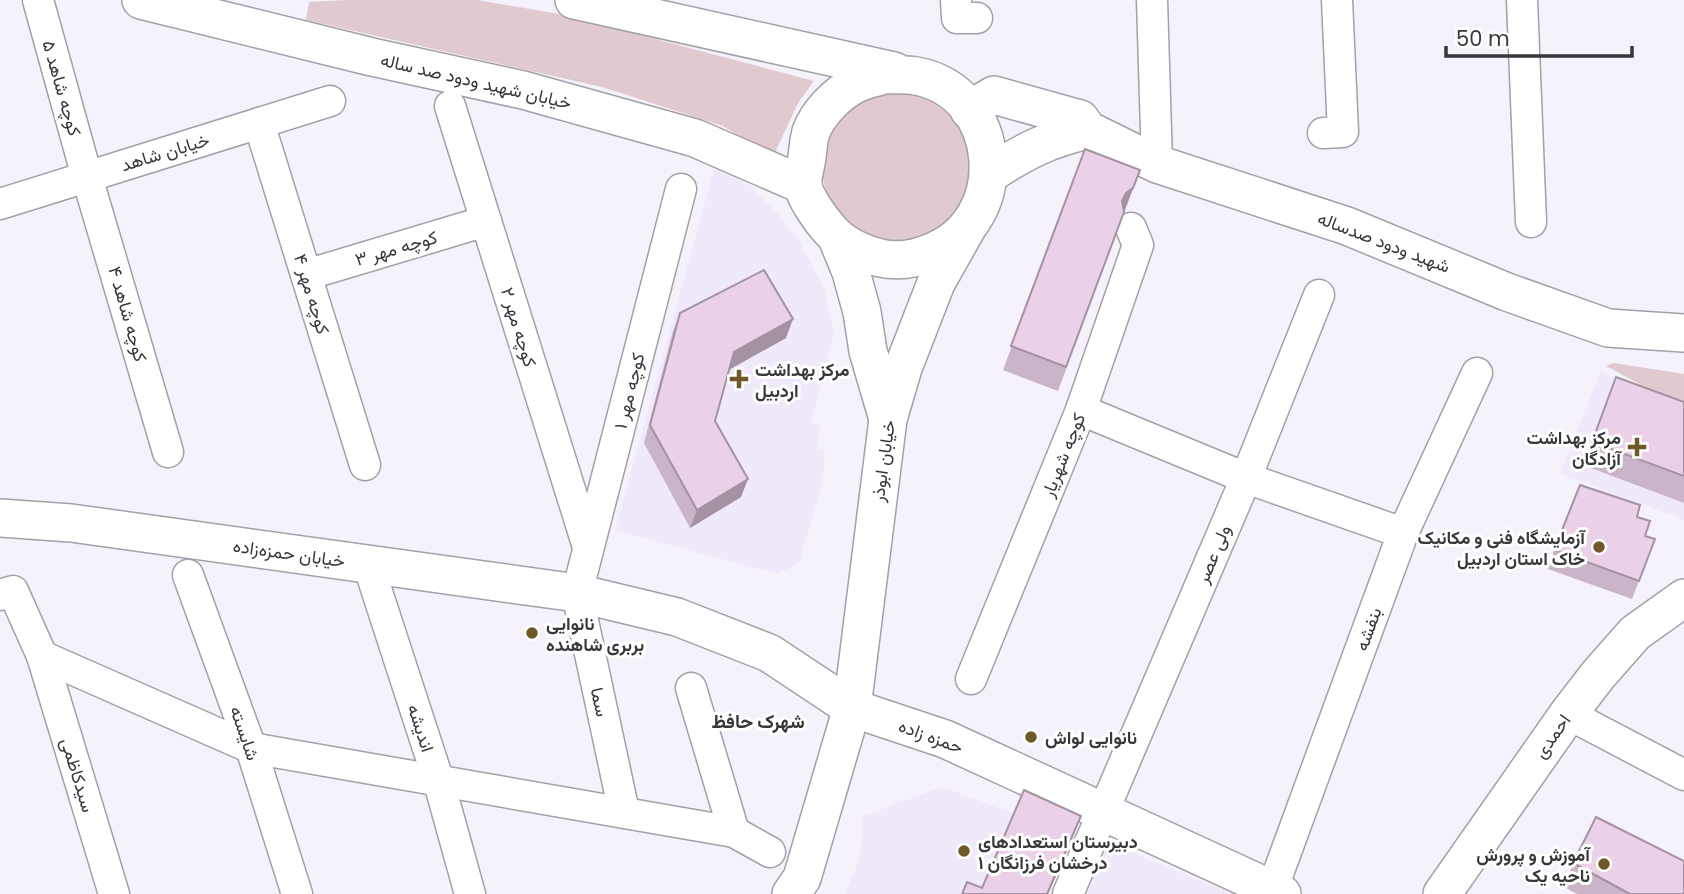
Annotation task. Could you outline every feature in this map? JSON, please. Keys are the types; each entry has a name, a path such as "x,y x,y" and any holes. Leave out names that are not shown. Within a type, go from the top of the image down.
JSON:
{"street":[{"name":"کوچه شاهد ۵","path":"38,0 87,177"},
{"name":"خیابان شهید ودود صد ساله","path":"141,0 536,94 695,138 803,186"},
{"path":"574,0 916,76 951,92 979,124 987,145 990,174 982,203 967,228 944,247 917,258 889,260 862,253 837,238"},
{"path":"1152,0 1157,164"},
{"path":"1323,133 1343,132 1336,0"},
{"path":"1522,0 1531,222"},
{"path":"888,419 867,351 862,312 851,272 837,238 819,216 803,186 811,131 829,104 854,85 884,75 916,76"},
{"name":"شهید ودود صدساله","path":"969,110 994,95 1080,120 1088,130 1157,164 1347,226 1507,292 1608,328 1684,333"},
{"name":"خیابان شاهد","path":"0,204 330,100"},
{"name":"کوچه مهر ۲","path":"450,106 588,548"},
{"name":"کوچه مهر ۴","path":"259,123 365,466"},
{"path":"990,174 1035,146 1058,136 1088,130"},
{"name":"کوچه شاهد ۴","path":"87,177 168,452"},
{"name":"کوچه مهر ۱","path":"577,593 681,189"},
{"name":"کوچه مهر ۳","path":"306,275 486,221"},
{"name":"خیابان ابوذر","path":"791,894 802,878 852,708 888,419 903,368 936,283 967,228"},
{"name":"کوچه شهریار","path":"971,679 1081,410 1139,245 1131,228"},
{"name":"ولی عصر","path":"1068,894 1246,478 1318,295"},
{"name":"بنفشه","path":"1277,892 1403,533 1477,373"},
{"path":"1081,410 1246,478 1403,533"},
{"name":"خیابان حمزه‌زاده","path":"0,518 71,523 577,593"},
{"name":"اندیشه","path":"368,564 438,779 470,894"},
{"name":"شایسته","path":"188,575 251,748 297,894"},
{"name":"سیدکاظمی","path":"0,595 13,591 42,656 114,894"},
{"name":"حمزه زاده","path":"577,593 677,617 769,653 852,708 945,739 1277,892"},
{"name":"سما","path":"577,593 624,812"},
{"name":"احمدی","path":"1442,894 1598,675 1636,633 1684,598"},
{"path":"42,656 251,748 734,832 770,852"},
{"path":"691,688 734,832"},
{"path":"1568,714 1684,775"}],"shaded area":[{"path":"477,0 565,15 814,81 798,103 773,157 723,126 602,87 306,20 309,2"},
{"path":"897,91 926,96 950,113 967,137 972,166 967,195 950,219 926,236 897,241 868,236 844,219 827,195 822,166 827,137 844,113 868,96"},
{"name":"مرکز بهداشت اردبیل","path":"716,162 747,183 781,217 800,243 824,289 834,334 811,423 821,426 817,449 825,451 822,486 799,562 778,574 615,530"},
{"path":"1614,363 1684,374 1684,408 1606,366"},
{"path":"1601,371 1684,419 1684,520 1560,473"},
{"name":"دبیرستان استعدادهای درخشان فرزانگان ۱","path":"942,787 1072,839 1048,894 845,894 858,863 863,837 863,816"},
{"path":"1101,840 1233,894 1076,894"}],"building":[{"path":"1085,149 1140,170 1133,188 1126,193 1122,201 1124,212 1066,367 1011,346"},
{"path":"764,270 793,319 734,352 715,421 748,479 697,510 650,425 680,313"},
{"name":"مرکز بهداشت آزادگان","path":"1616,377 1684,402 1684,476 1592,442"},
{"name":"آزمایشگاه فنی و مکانیک خاک استان اردبیل","path":"1580,485 1640,505 1637,517 1650,521 1645,536 1655,539 1639,581 1554,550"},
{"path":"1024,790 1081,816 1047,894 962,894 967,882 982,888"},
{"path":"1596,817 1684,861 1684,894 1630,894 1573,863"}],"place":[{"name":"مرکز بهداشت اردبیل","path":"739,379"},
{"name":"مرکز بهداشت آزادگان","path":"1637,447"},
{"name":"آزمایشگاه فنی و مکانیک خاک استان اردبیل","path":"1599,547"},
{"name":"نانوایی بربری شاهنده","path":"532,633"},
{"name":"نانوایی لواش","path":"1031,737"},
{"name":"دبیرستان استعدادهای درخشان فرزانگان ۱","path":"964,851"},
{"name":"آموزش و پرورش ناحیه یک","path":"1604,864"}],"district":[{"name":"شهرک حافظ","path":"758,721"}]}
